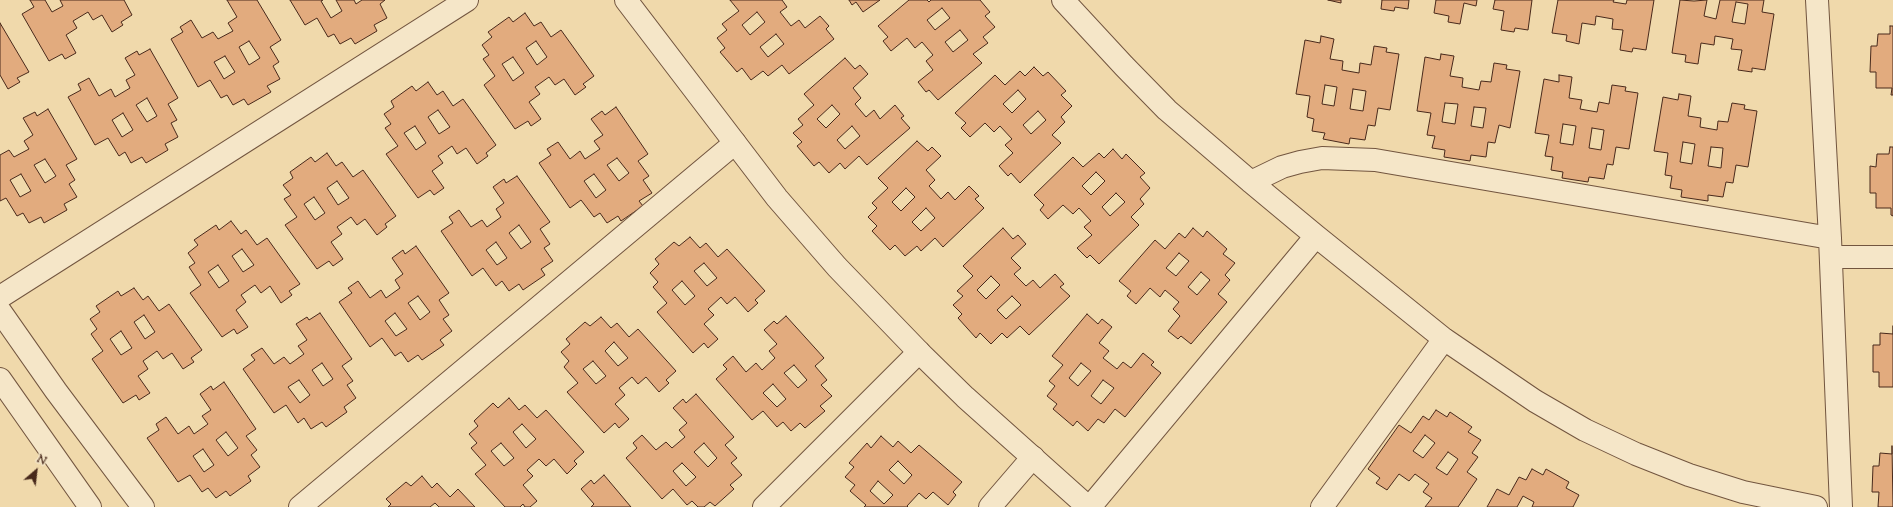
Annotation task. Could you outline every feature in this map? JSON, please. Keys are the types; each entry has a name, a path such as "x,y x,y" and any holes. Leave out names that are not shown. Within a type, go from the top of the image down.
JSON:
{"street":[{"path":"0,297 467,0"},
{"path":"626,0 777,198 832,261 918,352 1089,507 1316,236"},
{"path":"1063,0 1167,110 1251,182 1444,339 1535,401 1584,430 1636,454 1689,475 1744,492 1816,507"},
{"path":"1816,0 1831,247 1841,507"},
{"path":"300,507 735,143"},
{"path":"1251,182 1282,168 1300,162 1322,158 1375,160 1831,247 1893,257"},
{"path":"0,311 56,391 142,507"},
{"path":"1322,507 1444,339"},
{"path":"764,507 918,352"},
{"path":"0,379 90,507"},
{"path":"990,507 1033,457"}],"building":[{"path":"30,0 45,0 52,12 63,6 60,0 124,0 132,15 121,22 123,25 112,32 102,15 93,20 88,12 73,21 77,28 66,35 76,53 65,59 62,54 49,61 22,14 34,7"},
{"path":"227,0 257,0 281,40 270,47 279,62 273,66 280,79 267,86 271,92 248,105 244,99 233,105 227,95 221,98 210,80 198,87 171,39 183,32 180,27 191,20 202,38 213,32 218,39 233,31 228,23 237,17","holes":["249,41 260,58 249,65 239,47","225,56 235,72 224,79 214,62"]},
{"path":"290,0 323,0 321,1 331,18 342,11 336,0 354,0 356,4 362,0 385,0 380,4 387,18 374,25 377,31 355,44 351,38 340,44 334,34 328,37 317,18 305,25"},
{"path":"730,0 782,0 787,7 780,12 791,26 799,20 805,28 820,16 829,26 826,29 834,39 789,74 782,65 768,76 763,71 751,80 742,68 737,72 720,52 725,48 717,38 727,30 722,24 739,11","holes":["757,12 765,22 750,35 742,25","776,34 784,44 768,57 760,47"]},
{"path":"849,0 880,0 863,12 856,2 852,5"},
{"path":"909,0 927,0 929,2 931,0 980,0 990,12 985,16 995,27 983,37 988,43 973,54 982,63 938,100 929,90 926,92 918,82 933,70 926,61 933,55 922,42 915,48 907,38 891,51 883,41 888,37 878,26","holes":["942,8 950,18 935,30 927,20","960,30 968,40 953,52 945,42"]},
{"path":"1328,0 1341,0 1341,3"},
{"path":"1382,0 1409,0 1408,9 1395,7 1394,11 1381,9"},
{"path":"1436,0 1477,0 1476,6 1464,3 1460,24 1448,22 1449,16 1434,13"},
{"path":"1495,0 1532,0 1528,30 1515,28 1514,32 1501,30 1504,11 1493,9"},
{"path":"1558,0 1614,0 1613,2 1626,4 1627,0 1654,0 1646,50 1633,48 1632,52 1620,50 1623,30 1612,29 1613,19 1596,16 1595,25 1582,23 1579,44 1566,41 1567,35 1552,33"},
{"path":"1680,0 1707,0 1704,16 1716,19 1720,0 1764,0 1762,12 1774,14 1765,70 1752,68 1752,72 1738,70 1742,50 1731,49 1733,39 1715,36 1714,45 1701,43 1698,64 1685,62 1686,55 1672,53","holes":["1736,2 1748,4 1745,24 1732,22"]},
{"path":"525,13 534,26 541,22 551,37 561,30 594,76 583,84 586,87 575,95 564,79 555,85 549,77 535,87 540,94 529,102 541,119 531,126 528,121 515,129 484,85 495,76 483,59 489,55 482,45 492,37 488,32 509,17 513,22","holes":["536,41 547,57 537,65 526,48","513,57 524,73 513,81 502,64"]},
{"path":"0,23 29,72 17,78 20,82 8,89 0,75"},
{"path":"1890,26 1893,26 1893,95 1891,95 1892,88 1876,88 1876,72 1870,72 1871,46 1877,46 1878,34 1890,34"},
{"path":"1321,36 1334,39 1330,59 1343,61 1342,70 1359,73 1360,63 1371,65 1374,46 1387,48 1386,52 1399,54 1390,110 1378,108 1375,126 1368,125 1365,140 1350,138 1349,144 1323,139 1325,133 1312,131 1314,119 1307,117 1310,96 1296,94 1305,40 1320,43","holes":["1325,85 1337,87 1334,106 1322,104","1353,89 1366,91 1363,111 1350,109"]},
{"path":"150,49 178,98 168,104 177,120 171,123 178,137 165,144 168,150 146,163 142,157 131,163 125,152 119,156 108,138 95,145 68,97 81,90 78,84 89,78 99,96 111,89 115,97 130,88 126,80 135,75 125,58 137,51 139,55","holes":["147,98 157,116 147,122 136,105","123,113 133,130 122,137 112,120"]},
{"path":"1441,54 1454,56 1450,76 1463,78 1462,87 1479,90 1481,81 1491,82 1494,63 1507,65 1506,69 1520,71 1510,128 1499,125 1495,143 1488,142 1486,157 1471,155 1470,161 1444,157 1445,150 1432,148 1435,136 1427,135 1431,113 1417,111 1425,57 1440,60","holes":["1445,103 1458,104 1455,124 1442,122","1474,107 1486,108 1483,128 1471,126"]},
{"path":"845,58 855,69 860,65 868,74 853,88 861,98 855,104 866,117 874,110 880,119 895,105 904,116 901,118 910,128 867,165 859,156 845,169 840,163 829,173 819,162 814,166 797,146 802,142 793,133 803,125 798,119 814,105 804,94","holes":["832,105 840,114 826,128 817,119","852,126 860,136 845,149 837,140"]},
{"path":"1034,67 1043,76 1048,72 1066,91 1061,95 1072,106 1061,117 1065,122 1052,135 1061,143 1020,183 1011,173 1008,176 999,166 1013,153 1005,145 1012,139 1000,126 994,132 985,123 970,137 961,128 966,123 955,113 995,75 1005,85 1020,71 1025,76","holes":["1018,90 1026,99 1012,113 1003,104","1038,111 1046,120 1031,134 1023,125"]},
{"path":"1559,75 1572,77 1569,98 1582,100 1580,109 1597,112 1599,102 1609,104 1612,85 1626,87 1625,91 1638,93 1629,149 1616,147 1613,165 1607,164 1604,179 1589,177 1588,182 1562,178 1563,172 1551,170 1553,157 1545,156 1549,135 1535,133 1544,79 1559,82","holes":["1563,124 1576,126 1573,145 1560,143","1592,128 1604,130 1601,150 1589,148"]},
{"path":"428,82 437,95 443,91 453,106 463,99 496,145 486,153 488,156 477,164 466,148 457,154 452,146 438,156 443,163 432,171 444,188 434,195 430,190 418,198 386,154 398,146 385,128 391,124 384,114 394,107 391,101 412,86 416,91","holes":["438,110 450,127 439,134 428,117","415,126 426,143 416,150 404,133"]},
{"path":"1679,94 1691,96 1688,116 1701,118 1700,127 1717,130 1718,121 1728,122 1732,103 1745,105 1744,109 1757,111 1748,167 1736,165 1733,183 1726,182 1723,197 1708,195 1708,201 1681,197 1682,190 1670,188 1672,176 1665,175 1668,153 1654,151 1663,97 1678,100","holes":["1683,142 1695,144 1692,164 1680,162","1711,147 1723,148 1721,168 1708,166"]},
{"path":"616,107 648,154 638,161 649,176 643,180 652,193 639,201 643,206 621,221 618,216 607,223 600,213 594,217 581,200 570,208 539,163 551,155 547,149 558,142 570,159 580,151 585,159 600,149 594,141 603,135 591,119 602,111 605,115","holes":["617,158 629,173 619,181 607,165","594,174 606,190 596,198 584,181"]},
{"path":"48,109 77,159 66,165 75,180 69,184 77,197 64,204 67,210 44,223 41,217 29,223 23,213 17,216 6,198 0,201 0,155 9,150 14,157 29,149 24,141 33,135 23,118 35,112 37,116","holes":["45,159 56,176 45,183 34,165","21,174 31,191 20,197 10,180"]},
{"path":"917,141 928,151 932,147 941,156 926,170 935,180 929,186 941,199 948,192 955,200 969,186 979,196 975,199 984,208 943,247 935,238 921,251 917,246 905,256 895,245 890,250 872,231 877,226 868,217 877,208 872,203 888,188 878,178","holes":["906,188 915,197 901,211 892,202","926,208 935,218 921,231 912,222"]},
{"path":"1890,147 1893,147 1893,216 1891,215 1891,208 1876,208 1876,193 1870,193 1870,166 1876,167 1877,154 1889,154"},
{"path":"1113,149 1122,159 1126,154 1145,173 1140,177 1150,188 1140,199 1144,204 1131,217 1139,225 1099,264 1090,255 1087,258 1077,248 1092,235 1084,227 1091,221 1079,208 1073,214 1063,205 1048,219 1040,210 1044,205 1034,195 1073,157 1083,167 1099,153 1104,158","holes":["1096,172 1105,181 1091,195 1082,186","1116,193 1125,202 1110,216 1102,207"]},
{"path":"327,153 336,166 342,162 353,177 363,170 396,216 385,224 387,227 377,235 365,219 357,225 351,217 337,227 342,234 331,242 343,259 333,266 329,261 317,269 285,225 297,217 284,199 291,195 283,185 293,178 290,172 311,157 315,162","holes":["337,181 349,198 338,205 327,188","314,197 325,213 315,220 304,204"]},
{"path":"517,176 550,222 540,229 550,244 544,248 553,261 541,269 545,275 523,290 519,284 509,291 502,281 496,286 483,268 472,276 441,231 453,223 449,217 459,210 471,227 482,220 487,227 501,217 496,209 504,203 493,187 504,179 506,183","holes":["519,225 531,242 521,249 509,233","496,242 507,258 497,265 486,250"]},
{"path":"231,221 241,234 246,230 257,245 267,238 300,284 289,291 292,295 281,303 270,286 261,293 255,285 241,295 246,302 236,310 248,327 237,334 234,329 222,337 190,293 201,285 189,267 195,263 188,253 198,245 194,240 216,225 219,230","holes":["242,249 254,265 243,272 232,256","218,265 229,281 219,288 208,272"]},
{"path":"1003,228 1013,239 1018,235 1026,244 1011,258 1021,268 1014,274 1026,286 1033,280 1040,288 1055,274 1064,284 1060,287 1070,296 1029,335 1020,326 1007,338 1002,333 991,344 980,333 976,338 958,318 962,314 953,305 963,296 957,291 973,276 963,266","holes":["991,276 1000,285 986,299 977,290","1012,296 1021,305 1006,319 997,310"]},
{"path":"1193,228 1203,237 1207,231 1227,249 1223,254 1235,263 1225,275 1230,280 1218,294 1227,302 1191,344 1181,336 1178,339 1168,331 1180,316 1173,309 1179,302 1165,290 1160,297 1150,288 1136,304 1127,296 1131,291 1119,281 1155,240 1165,249 1179,233 1185,238","holes":["1179,253 1189,261 1176,276 1166,268","1201,272 1210,280 1197,295 1188,287"]},
{"path":"690,237 700,248 706,243 718,257 727,249 765,291 755,300 758,303 748,312 735,297 727,304 721,297 708,309 714,315 704,324 718,339 708,348 704,343 693,353 657,312 667,303 653,287 658,282 650,273 659,264 655,259 674,242 679,246","holes":["704,263 717,278 707,286 694,271","682,281 695,296 685,305 672,290"]},
{"path":"416,246 449,293 439,300 449,315 443,319 452,331 440,340 444,345 422,360 418,355 408,362 401,352 395,356 382,338 370,347 339,302 352,293 348,288 358,281 370,298 381,290 386,298 400,288 395,280 403,274 392,258 403,250 405,254","holes":["418,296 430,312 420,320 408,303","395,313 407,329 396,336 385,321"]},
{"path":"134,288 143,300 148,296 159,311 169,304 202,350 191,358 194,362 183,369 172,353 163,359 157,351 143,361 148,369 138,376 150,393 139,400 136,395 123,403 92,359 103,351 91,334 97,329 90,319 100,312 96,306 118,291 121,296","holes":["144,315 155,332 145,339 134,322","121,331 132,348 121,355 110,339"]},
{"path":"320,313 352,359 342,366 353,381 347,385 356,398 344,407 347,412 326,427 322,422 311,429 304,418 298,423 286,405 274,413 243,369 255,360 251,355 262,348 274,364 284,357 290,364 304,354 298,346 307,340 296,324 307,317 309,320","holes":["322,363 333,379 323,386 312,370","299,380 310,395 300,403 288,387"]},
{"path":"1087,314 1098,324 1102,319 1112,327 1099,343 1109,351 1103,358 1117,369 1123,362 1131,368 1143,353 1154,362 1151,365 1161,373 1125,417 1115,409 1104,423 1098,419 1088,431 1077,421 1073,426 1053,409 1057,404 1047,396 1055,386 1049,381 1063,365 1052,356","holes":["1081,363 1091,371 1078,386 1069,378","1103,380 1114,388 1101,404 1091,396"]},
{"path":"786,316 824,358 815,366 827,380 821,385 832,396 820,406 825,411 805,428 800,423 791,431 783,422 777,427 763,411 752,420 716,379 727,369 723,365 733,356 746,372 756,363 762,370 775,358 769,351 777,344 764,330 774,321 777,324","holes":["794,365 807,380 798,388 784,373","773,384 786,399 777,407 763,393"]},
{"path":"601,317 611,328 617,323 629,337 638,329 676,371 666,380 669,383 659,392 646,377 638,384 632,377 619,388 625,395 615,404 629,419 619,428 615,423 604,433 567,392 578,383 564,367 569,361 561,352 570,344 566,339 585,322 590,326","holes":["614,342 628,358 618,366 605,351","593,361 606,376 596,384 583,369"]},
{"path":"1880,333 1893,334 1893,387 1879,387 1879,372 1873,372 1873,345 1880,345"},
{"path":"224,382 256,429 246,436 257,450 251,455 260,467 248,476 251,481 230,496 226,491 216,498 208,488 202,492 190,475 178,482 147,438 159,430 156,424 166,417 178,434 189,426 194,434 208,424 202,416 211,410 200,394 211,386 213,390","holes":["226,432 238,448 228,456 216,440","203,449 214,465 204,472 193,456"]},
{"path":"696,394 734,437 725,445 737,458 731,463 742,475 730,485 734,489 715,506 710,502 704,507 698,507 692,501 687,505 673,489 662,499 626,458 637,448 633,443 642,435 656,450 666,442 672,448 685,437 679,430 687,423 673,408 683,399 686,403","holes":["704,443 717,458 708,467 694,452","682,463 696,477 686,486 673,471"]},
{"path":"509,398 519,410 525,405 537,418 546,410 584,452 574,461 577,464 567,474 554,459 546,466 539,459 527,470 533,476 523,485 537,501 530,507 525,507 523,504 520,507 505,507 475,474 486,465 471,448 477,443 469,434 478,426 474,421 493,403 498,408","holes":["522,424 536,439 526,448 513,432","501,443 514,458 504,466 491,451"]},
{"path":"1436,410 1447,417 1450,412 1472,427 1468,432 1481,440 1472,453 1478,457 1467,472 1477,479 1458,507 1425,507 1432,498 1423,492 1429,484 1415,474 1409,481 1399,474 1387,490 1376,483 1380,478 1368,469 1399,425 1411,433 1423,416 1429,420","holes":["1425,435 1435,443 1423,458 1413,451","1448,452 1458,459 1447,475 1436,468"]},
{"path":"881,436 893,447 898,441 911,453 919,445 962,482 953,492 956,495 948,505 933,492 926,499 919,493 907,506 908,507 864,507 866,505 850,491 855,485 845,477 854,467 849,463 867,443 871,448","holes":["898,461 912,475 904,484 889,470","878,481 893,495 884,504 870,491"]},
{"path":"1892,446 1893,507 1878,507 1879,492 1872,492 1873,466 1879,466 1880,453 1892,454"},
{"path":"1532,469 1543,475 1546,469 1569,482 1566,488 1579,495 1573,507 1532,507 1534,502 1523,496 1517,507 1487,507 1497,489 1509,495 1519,477 1526,480"},
{"path":"604,475 631,507 591,507 594,504 581,489 591,480 594,484"},
{"path":"422,476 432,488 437,483 450,497 458,489 475,507 439,507 435,503 430,507 388,507 391,504 386,499 406,482 411,486"}]}
